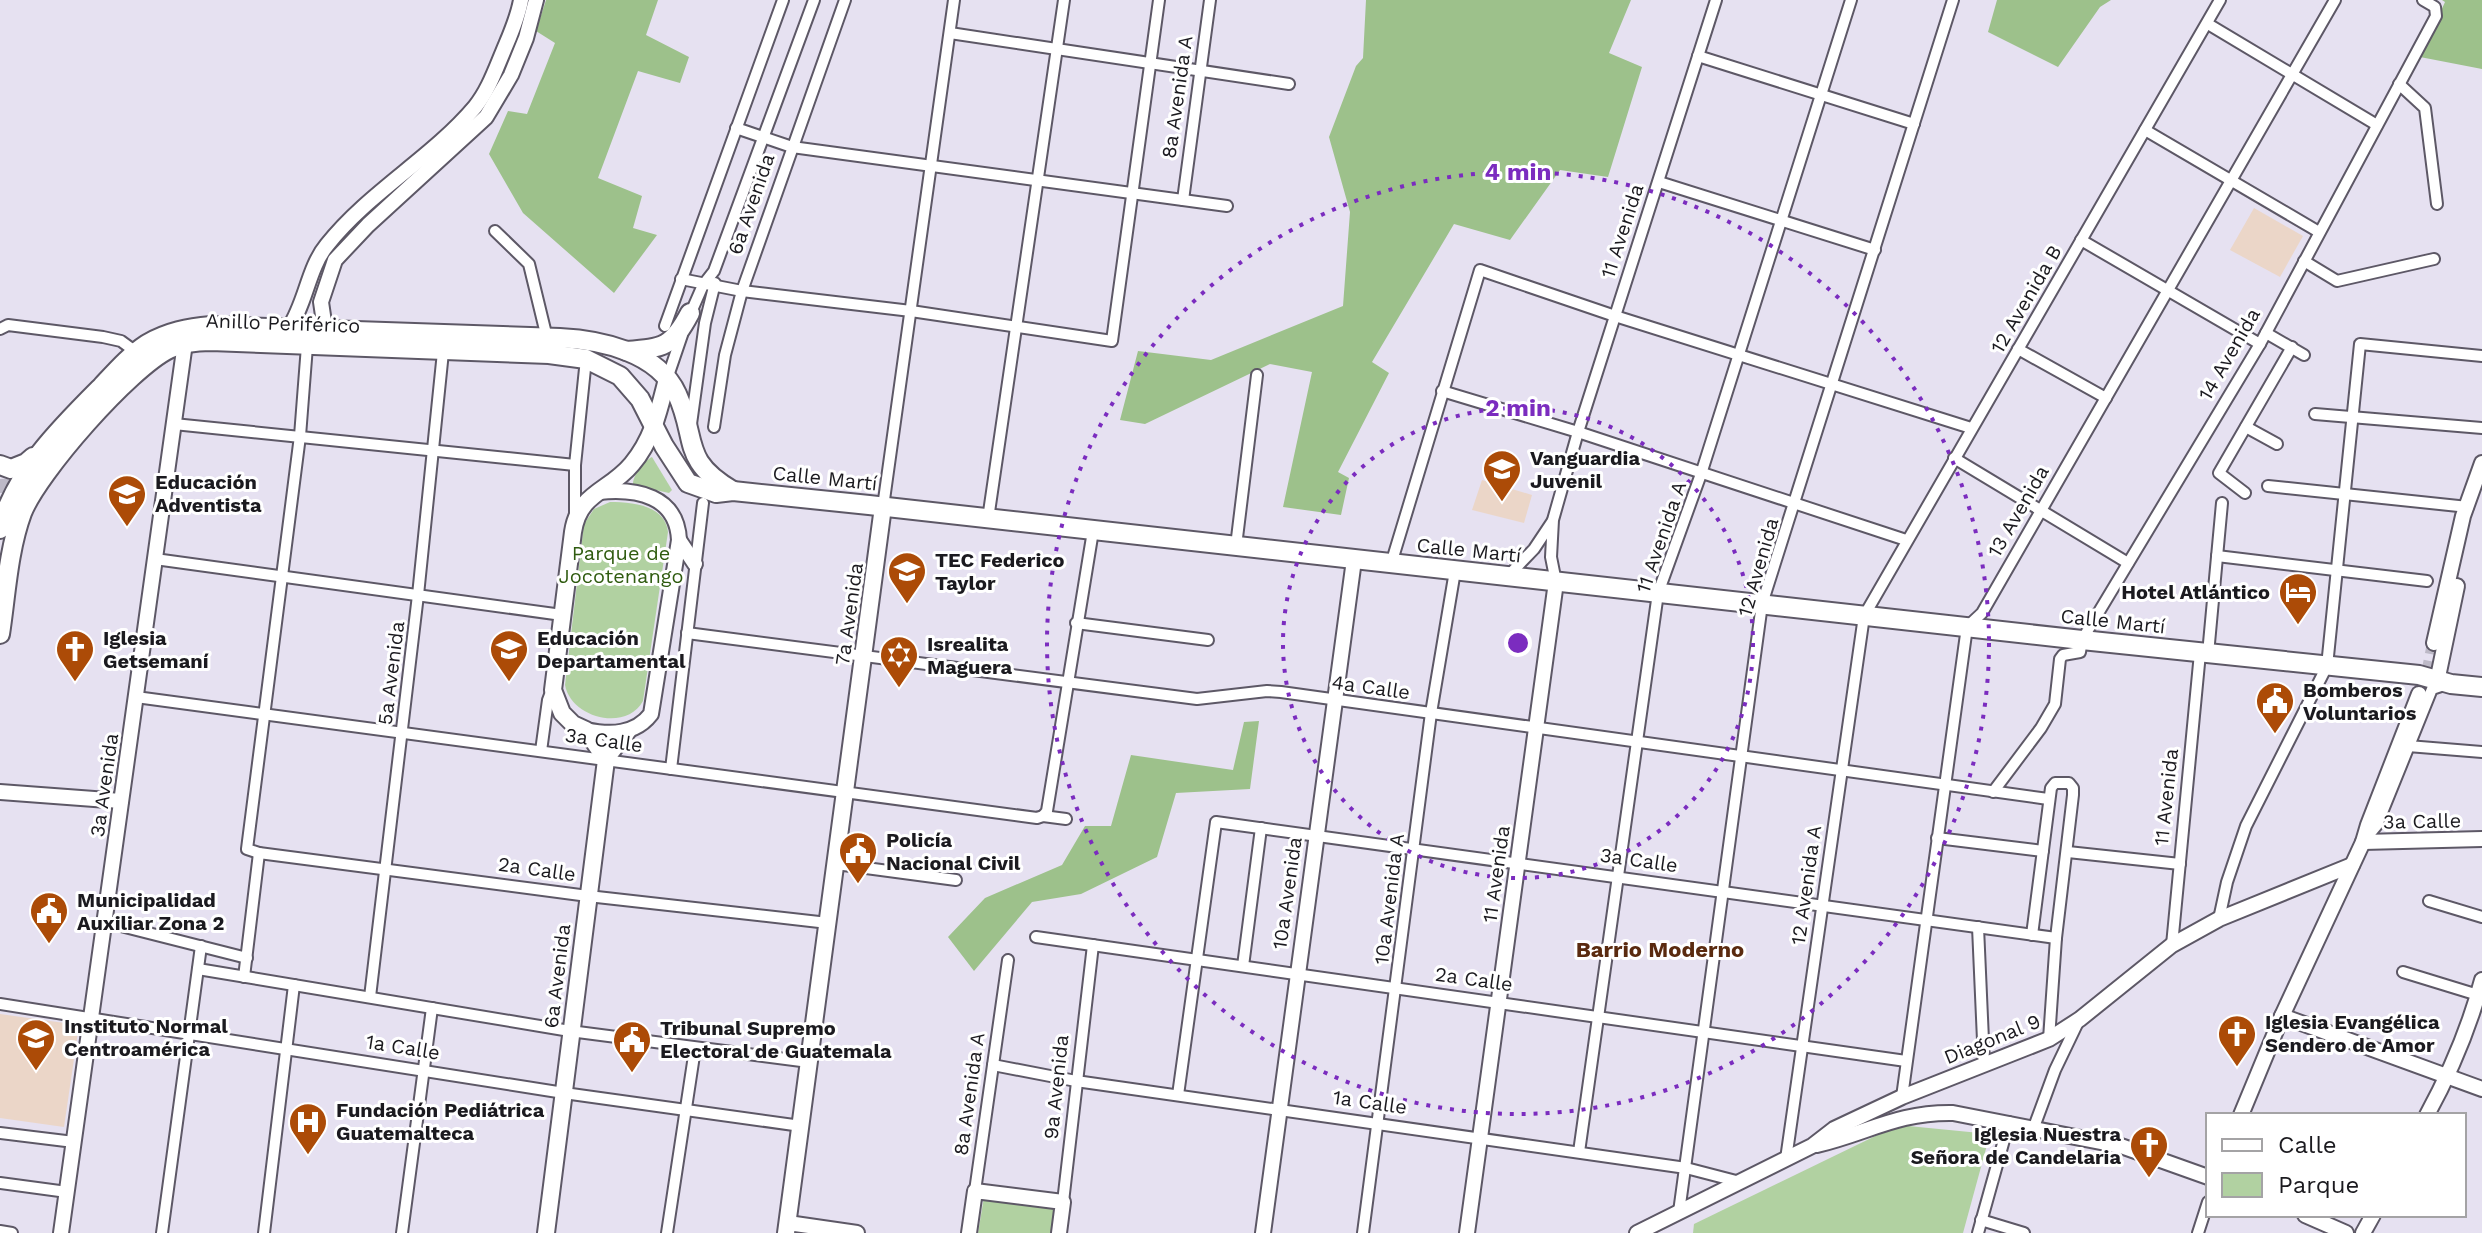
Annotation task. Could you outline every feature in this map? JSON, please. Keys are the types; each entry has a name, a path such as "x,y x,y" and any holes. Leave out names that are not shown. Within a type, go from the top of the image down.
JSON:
{"highway":[{"path":"624,351 664,346 675,339 676,323"},
{"name":"Anillo Periférico","path":"0,529 17,486 50,442 136,352 182,329 211,326 289,328 582,340 645,360 667,379"},
{"name":"Anillo Periférico","path":"0,634 19,526 30,496 44,473 141,369 169,349 185,343 211,341 549,354 586,359 608,368 626,381 640,399 659,435"},
{"path":"659,435 672,450 681,449 687,431 678,397 667,379"},
{"name":"Calle Martí","path":"687,431 700,467 733,491"},
{"name":"Calle Martí","path":"659,435 688,483 716,493 733,491 883,507 2445,678"},
{"path":"0,465 5,469 19,467 50,442"},
{"path":"2445,678 2482,676"},
{"path":"2445,678 2482,687"}],"main road":[{"path":"659,435 667,379"},
{"path":"606,760 586,730 573,724 562,713 555,700 553,685 575,521 582,505 632,465 674,421 687,431"},
{"name":"7a Avenida","path":"787,1228 883,507"},
{"name":"6a Avenida","path":"546,1233 606,760"}],"street":[{"path":"289,328 300,310 321,254 342,227 449,133 481,112 521,0"},
{"path":"325,329 321,302 340,254 481,112 511,75 526,38 536,0"},
{"name":"6a Avenida","path":"676,323 681,279 783,0"},
{"path":"687,431 709,286 814,0"},
{"name":"6a Avenida","path":"714,427 725,355 742,291 845,0"},
{"name":"7a Avenida","path":"883,507 954,0"},
{"path":"988,519 1064,0"},
{"path":"681,279 742,291 911,311 1112,341 1159,0"},
{"name":"8a Avenida A","path":"1183,200 1210,0"},
{"name":"11 Avenida","path":"1467,1233 1556,582 1551,561 1553,520 1578,432 1716,0"},
{"name":"11 Avenida A","path":"1579,1152 1658,593 1701,474 1851,0"},
{"name":"12 Avenida","path":"1679,1212 1762,604 1953,0"},
{"name":"12 Avenida B","path":"1864,616 2220,0"},
{"name":"13 Avenida","path":"1967,627 1982,613 2335,0"},
{"name":"14 Avenida","path":"1993,792 2055,704 2060,659 2063,655 2080,652 2082,640 2266,333 2437,12 2435,7 2423,0"},
{"path":"2208,24 2377,125"},
{"path":"950,33 1289,84"},
{"path":"1698,56 1914,124"},
{"path":"2399,84 2425,108 2437,204"},
{"path":"736,128 792,147 1227,206"},
{"path":"2145,130 2319,232"},
{"path":"1659,182 1875,250"},
{"path":"495,231 529,264 547,338"},
{"path":"2081,240 2260,344"},
{"path":"2304,261 2337,281 2434,259"},
{"path":"1391,564 1480,270 1615,316 1971,428"},
{"path":"667,379 676,323 709,286"},
{"path":"0,329 8,325 103,337 121,341 136,352"},
{"path":"2266,333 2304,355"},
{"name":"3a Avenida","path":"61,1233 185,343"},
{"path":"2219,919 2227,882 2246,826 2327,666 2360,344 2482,356"},
{"path":"263,714 300,436 307,346"},
{"path":"2245,493 2219,473 2292,347"},
{"path":"2018,349 2106,398"},
{"name":"5a Avenida","path":"370,997 418,595 443,352"},
{"path":"575,521 575,465 586,359"},
{"path":"1236,546 1257,375"},
{"path":"1442,391 1578,432 1906,540"},
{"path":"2315,414 2482,428"},
{"path":"174,424 575,465"},
{"path":"2246,427 2277,444"},
{"path":"1954,458 2128,563"},
{"path":"2434,643 2482,463"},
{"path":"2268,486 2470,502"},
{"path":"599,492 635,493 661,503 674,515 679,540 655,705 645,722 629,731 606,760"},
{"path":"2363,842 2377,825 2432,689 2445,678 2472,518 2470,502"},
{"path":"671,769 703,503"},
{"name":"11 Avenida","path":"2172,945 2222,503"},
{"name":"11 Avenida","path":"1508,576 1534,549 1553,520"},
{"path":"1043,816 1047,811 1093,531"},
{"path":"679,540 695,564"},
{"path":"2217,556 2427,581"},
{"path":"155,559 562,615"},
{"name":"10a Avenida","path":"1263,1233 1354,560"},
{"name":"10a Avenida A","path":"1363,1233 1431,713 1455,571"},
{"name":"12 Avenida A","path":"1786,1159 1864,616"},
{"path":"1076,623 1208,640"},
{"path":"1902,1097 1967,627"},
{"name":"4a Calle","path":"687,633 1197,699 1267,691 2048,799"},
{"path":"541,751 553,685"},
{"path":"2242,1113 2282,1016 2363,842 2419,694"},
{"name":"3a Calle","path":"136,697 1037,818 1066,819"},
{"name":"2a Calle","path":"263,714 247,849 588,896 828,923"},
{"path":"586,730 609,733 629,731"},
{"path":"2408,746 2482,752"},
{"path":"0,781 25,792"},
{"path":"2032,935 2048,799 2055,783 2069,783 2073,788 2056,938 2049,1039"},
{"path":"0,792 121,801"},
{"name":"3a Calle","path":"1196,959 1216,822 2056,938"},
{"path":"1243,966 1261,828"},
{"path":"1937,838 2043,851"},
{"name":"3a Calle","path":"2363,842 2482,839"},
{"path":"2068,852 2180,864"},
{"path":"244,977 259,853"},
{"path":"836,864 956,880"},
{"name":"Diagonal 9","path":"1637,1233 1812,1146 1834,1129 1902,1097 2049,1039 2080,1019 2172,945 2219,919 2352,865"},
{"path":"2312,882 2329,882 2338,896"},
{"path":"2429,901 2482,917"},
{"path":"105,922 247,958"},
{"path":"1978,927 1984,1063"},
{"name":"2a Calle","path":"1036,937 1906,1061"},
{"name":"9a Avenida","path":"1059,1232 1093,945"},
{"path":"162,1233 201,946"},
{"path":"1178,1095 1196,959"},
{"name":"8a Avenida A","path":"969,1233 1008,960"},
{"path":"198,969 570,1031 809,1062"},
{"path":"2403,972 2480,987 2470,1024 2448,1077 2428,1113"},
{"path":"264,1233 294,985"},
{"name":"1a Calle","path":"0,1004 564,1093 801,1126"},
{"path":"402,1233 432,1008"},
{"path":"2282,1016 2482,1089"},
{"path":"2034,1127 2055,1070 2080,1019"},
{"path":"667,1233 695,1049"},
{"name":"1a Calle","path":"993,1065 1076,1081 1686,1168 1740,1182"},
{"path":"1812,1146 1903,1117 1953,1113 2121,1146 2206,1176"},
{"path":"1978,1233 2009,1122"},
{"path":"0,1133 74,1142"},
{"path":"0,1183 67,1192"},
{"path":"975,1191 1063,1202"},
{"path":"2198,1233 2206,1208"},
{"path":"2310,1217 2346,1233"},
{"path":"1981,1220 2024,1233"},
{"path":"787,1228 857,1233"},
{"path":"0,1231 12,1233"},
{"path":"1059,1232 1075,1233"}],"shaded area":[{"path":"2254,208 2303,236 2280,277 2230,250"},
{"name":"Vanguardia Juvenil","path":"1482,480 1532,495 1524,523 1472,510"},
{"name":"Instituto Normal Centroamérica","path":"0,1014 79,1025 64,1127 0,1118"}],"green space":[{"path":"546,0 658,0 646,35 689,57 680,83 638,71 598,178 642,196 633,228 657,235 614,293 523,213 489,154 508,111 527,114 555,43 536,31"},
{"path":"1366,0 1631,0 1609,53 1642,67 1608,177 1560,170 1510,240 1454,224 1372,362 1389,373 1338,472 1349,478 1341,515 1283,507 1312,372 1270,364 1145,424 1120,420 1138,351 1211,360 1343,306 1350,212 1329,137 1356,66 1363,58"},
{"path":"1997,0 2111,0 2100,7 2058,67 1988,32"},
{"path":"2442,0 2482,0 2482,69 2420,57 2445,2"},
{"path":"652,457 672,490 669,493 633,485 639,469"},
{"name":"Parque de Jocotenango","path":"610,502 637,504 654,511 666,523 668,532 643,701 635,711 612,718 588,713 577,706 565,685 584,524 594,509"},
{"path":"1259,721 1250,789 1176,793 1157,857 1081,894 1032,902 974,971 948,937 985,898 1062,865 1085,826 1111,826 1131,755 1233,770 1244,722"},
{"path":"1898,1125 1990,1134 1963,1233 1693,1233 1694,1224"},
{"path":"984,1197 1055,1207 1051,1233 978,1233"}],"tunnel":[{"path":"0,458 4,512"},
{"path":"2419,694 2429,669 2434,643"}],"place":[{"name":"Vanguardia Juvenil","path":"1502,503"},
{"name":"Educación Adventista","path":"127,528"},
{"name":"TEC Federico Taylor","path":"907,605"},
{"name":"Hotel Atlántico","path":"2298,626"},
{"name":"Iglesia Getsemaní","path":"75,683"},
{"name":"Educación Departamental","path":"509,683"},
{"name":"Isrealita Maguera","path":"899,689"},
{"name":"Bomberos Voluntarios","path":"2275,735"},
{"name":"Policía Nacional Civil","path":"858,885"},
{"name":"Municipalidad Auxiliar Zona 2","path":"49,945"},
{"name":"Iglesia Evangélica Sendero de Amor","path":"2237,1068"},
{"name":"Instituto Normal Centroamérica","path":"36,1072"},
{"name":"Tribunal Supremo Electoral de Guatemala","path":"632,1074"},
{"name":"Fundación Pediátrica Guatemalteca","path":"308,1156"},
{"name":"Iglesia Nuestra Señora de Candelaria","path":"2149,1179"}],"district":[{"name":"Barrio Moderno","path":"1660,949"}]}
